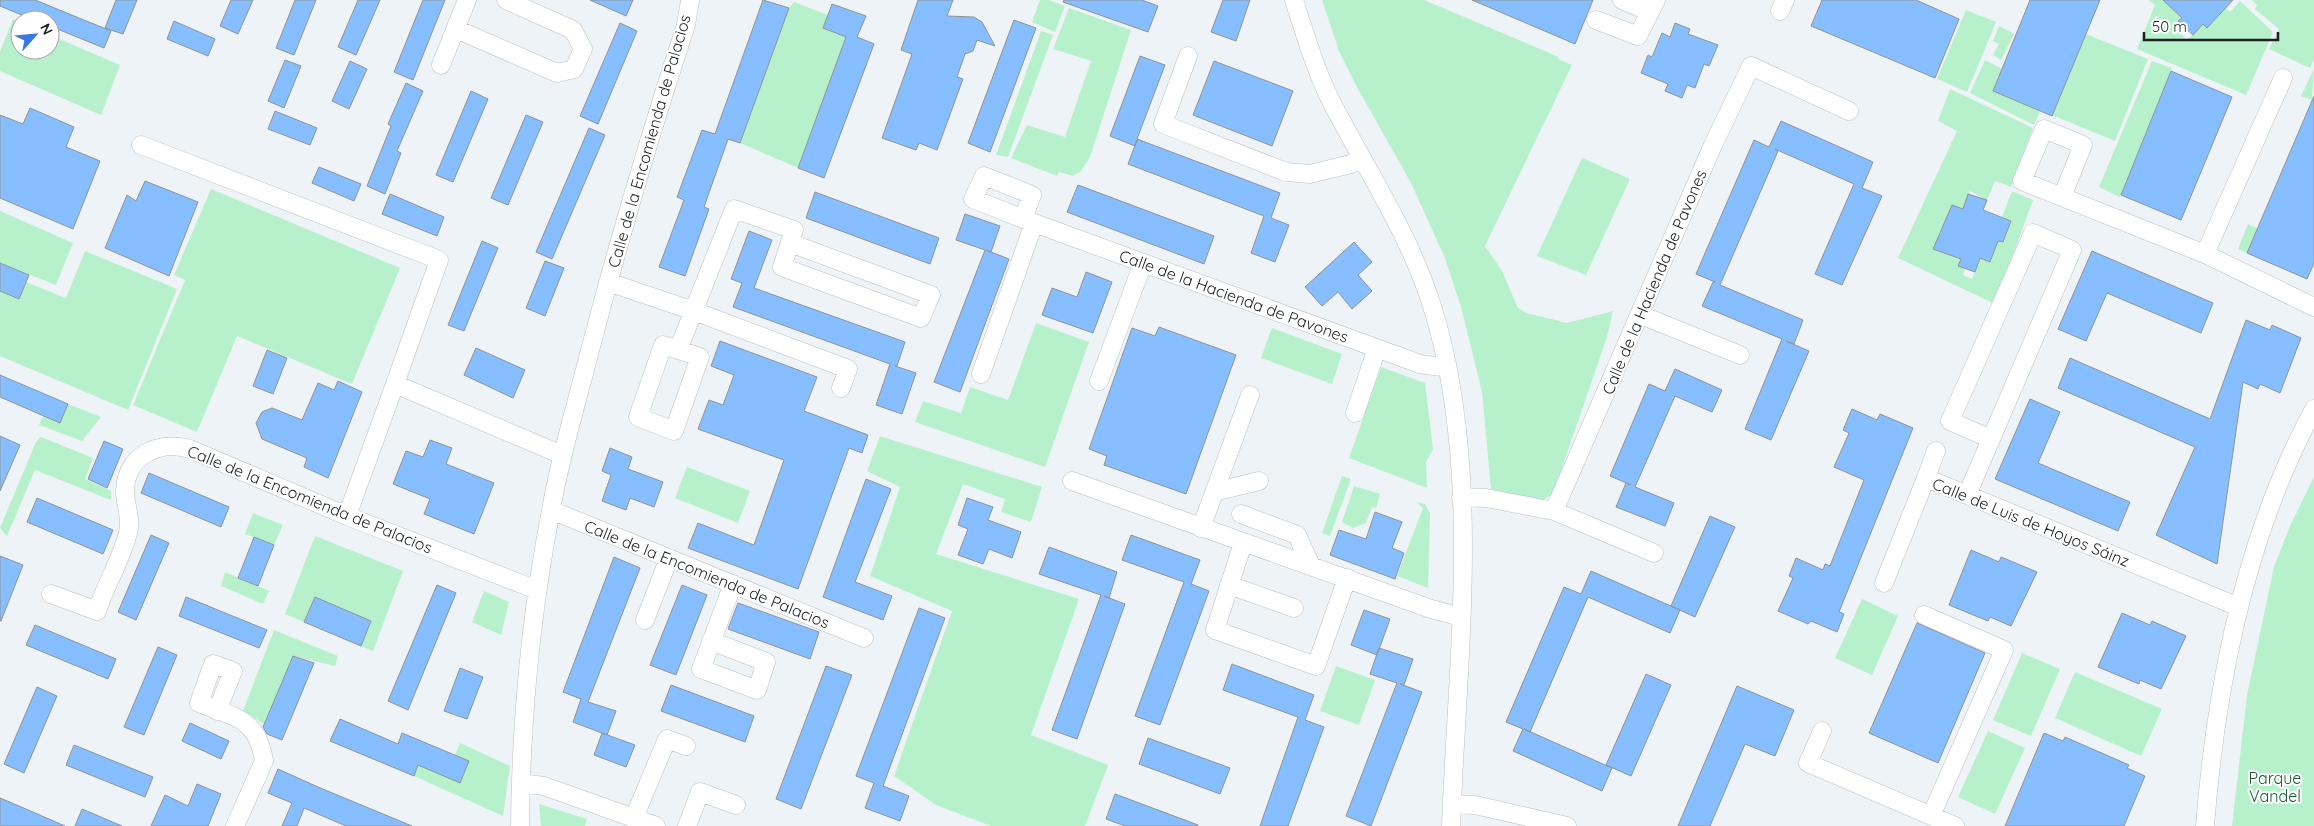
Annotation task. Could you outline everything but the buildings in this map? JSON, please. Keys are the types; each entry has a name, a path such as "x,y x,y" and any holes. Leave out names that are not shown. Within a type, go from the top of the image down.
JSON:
{"street":[{"path":"441,65 467,0"},
{"path":"456,29 557,73 574,70 583,49 573,30 506,0"},
{"name":"Calle de la Encomienda de Palacios","path":"520,826 521,783 537,590 562,455 639,173 686,25 690,0"},
{"path":"1294,0 1312,54 1330,99 1392,210 1418,266 1432,308 1457,419 1461,497 1461,617 1451,826"},
{"path":"1596,20 1638,36 1653,6 1622,0"},
{"path":"1188,56 1163,124 1286,172 1310,174 1351,164 1362,158"},
{"name":"Calle de la Hacienda de Pavones","path":"1554,511 1641,315 1713,145 1751,66 1849,111"},
{"path":"2206,254 2283,78"},
{"path":"141,145 439,260 347,516"},
{"path":"2062,197 2206,254 2314,307"},
{"path":"678,350 734,209 794,230 782,267 921,318 931,295 790,243"},
{"name":"Calle de la Hacienda de Pavones","path":"981,374 1029,221 1420,364 1446,364"},
{"path":"1967,495 1991,439 2072,250 2033,232 1950,421 1991,439"},
{"path":"1099,381 1143,263"},
{"name":"Calle de la Encomienda de Palacios","path":"608,282 694,310 848,369 841,388"},
{"path":"1641,315 1740,355"},
{"path":"663,345 678,350 700,357 674,431 638,417 663,345"},
{"path":"1356,413 1377,348"},
{"path":"395,384 562,455"},
{"path":"1201,528 1250,395"},
{"path":"2205,826 2210,761 2222,684 2239,607 2273,502 2314,409"},
{"name":"Calle de la Encomienda de Palacios","path":"51,594 97,610 129,531 125,490 131,471 138,458 152,450 174,444 190,449 347,516 537,590"},
{"path":"1926,478 1936,451"},
{"name":"Calle de Luis de Hoyos Sáinz","path":"1884,583 1926,478 2239,607"},
{"path":"1072,481 1243,543 1347,578 1431,610 1461,617"},
{"path":"1214,492 1259,481"},
{"path":"1461,497 1486,498 1554,511 1654,553"},
{"name":"Calle de la Encomienda de Palacios","path":"551,510 864,638"},
{"path":"1241,514 1297,535 1312,566"},
{"path":"1243,543 1216,630 1316,666 1347,578"},
{"path":"645,620 670,558"},
{"path":"711,641 733,584"},
{"path":"1229,585 1294,608"},
{"path":"1924,615 2004,650 1931,816"},
{"path":"217,711 249,724 257,734 264,761 235,826"},
{"path":"1822,731 1808,763 1955,826"},
{"path":"634,818 667,739 686,746"},
{"path":"521,783 544,786 656,826"},
{"path":"686,826 700,792 736,805"},
{"path":"1452,804 1475,805 1567,826"}],"green space":[{"path":"1040,0 1049,0 1065,6 1055,32 1032,22"},
{"path":"1322,0 1424,0 1559,57 1558,59 1572,65 1485,246 1502,271 1518,308 1527,313 1567,323 1613,311 1607,337 1553,494 1541,501 1491,489 1482,392 1461,307 1445,258 1411,183 1358,89 1339,51"},
{"path":"2148,0 2163,0 2182,17 2178,21 2184,27 2179,32 2187,40 2203,24 2207,28 2214,20 2219,2 2230,12 2240,1 2273,32 2246,95 2137,49 2155,5"},
{"path":"2252,0 2314,0 2314,59 2310,68 2269,49 2279,29 2255,9 2257,5"},
{"path":"794,2 828,15 823,28 846,37 798,168 740,143 789,8"},
{"path":"1069,8 1131,30 1090,157 1081,171 1073,176 1059,172 1057,176 1011,158 1027,125 1065,137 1091,61 1053,49"},
{"path":"1966,10 1996,22 1967,92 1937,79"},
{"path":"1999,26 2014,34 2001,60 1993,55 1999,44 1993,41"},
{"path":"10,27 10,60 60,60 60,39 120,65 101,115 0,71 0,52"},
{"path":"1041,31 1053,35 1008,157 996,155"},
{"path":"2086,34 2148,59 2115,141 2052,115"},
{"path":"1985,60 2002,69 1993,91 2040,111 2034,125 1970,93"},
{"path":"2152,61 2172,68 2120,197 2099,187"},
{"path":"2314,69 2312,100 2301,96"},
{"path":"1950,89 2033,128 2011,187 1995,181 1987,200 1970,191 1963,209 1949,231 1941,228 1933,249 1961,259 1958,266 1965,269 1963,275 1972,279 1980,258 1990,262 1995,250 1992,238 2004,242 2011,221 2002,217 2012,191 2033,200 1995,304 1898,258 1957,131 1938,121"},
{"path":"1582,158 1630,179 1586,275 1537,256"},
{"path":"211,189 400,268 352,384 237,336 197,432 133,405 185,280 174,275"},
{"path":"0,211 73,243 56,285 0,263"},
{"path":"2248,224 2258,229 2247,253 2238,249"},
{"path":"85,251 177,289 128,410 0,356 0,291 26,282 66,298"},
{"path":"1036,323 1089,342 1045,467 915,422 923,401 961,413 970,387 1008,400"},
{"path":"1272,328 1342,354 1332,384 1261,358"},
{"path":"1381,367 1425,383 1433,449 1426,462 1427,488 1349,458"},
{"path":"68,404 101,417 82,441 39,425 43,416 60,423"},
{"path":"880,436 1042,487 1031,522 1001,512 1005,499 963,484 936,554 1079,599 1031,735 1108,765 1085,826 991,826 936,805 894,776 952,611 870,576 900,487 867,471"},
{"path":"41,437 93,458 85,479 111,491 111,500 35,470 7,536 0,528 36,442"},
{"path":"687,467 750,491 738,523 675,498"},
{"path":"1342,476 1351,479 1330,536 1322,533"},
{"name":"Parque Vandel","path":"2314,477 2314,826 2232,826 2247,695 2274,567 2290,526"},
{"path":"1354,486 1380,494 1376,508 1372,507 1366,523 1353,528 1342,522"},
{"path":"1416,502 1425,504 1430,513 1428,588 1397,576 1423,508"},
{"path":"253,513 283,525 274,545 245,534"},
{"path":"315,536 403,571 373,651 361,646 371,621 315,597 304,622 285,614"},
{"path":"225,572 269,591 263,604 221,586"},
{"path":"484,591 509,602 501,635 472,622"},
{"path":"1862,599 1898,616 1872,675 1835,658"},
{"path":"274,630 338,656 335,666 293,656 264,724 243,711"},
{"path":"2022,653 2060,669 2031,736 1993,720"},
{"path":"1336,666 1375,680 1359,725 1320,711"},
{"path":"2075,672 2162,709 2141,756 2055,718"},
{"path":"1988,731 2025,748 1995,814 1958,797"},
{"path":"460,743 510,766 503,816 414,776 418,765 460,783 469,761 455,755"},
{"path":"539,804 587,819 585,826 541,826"}]}
